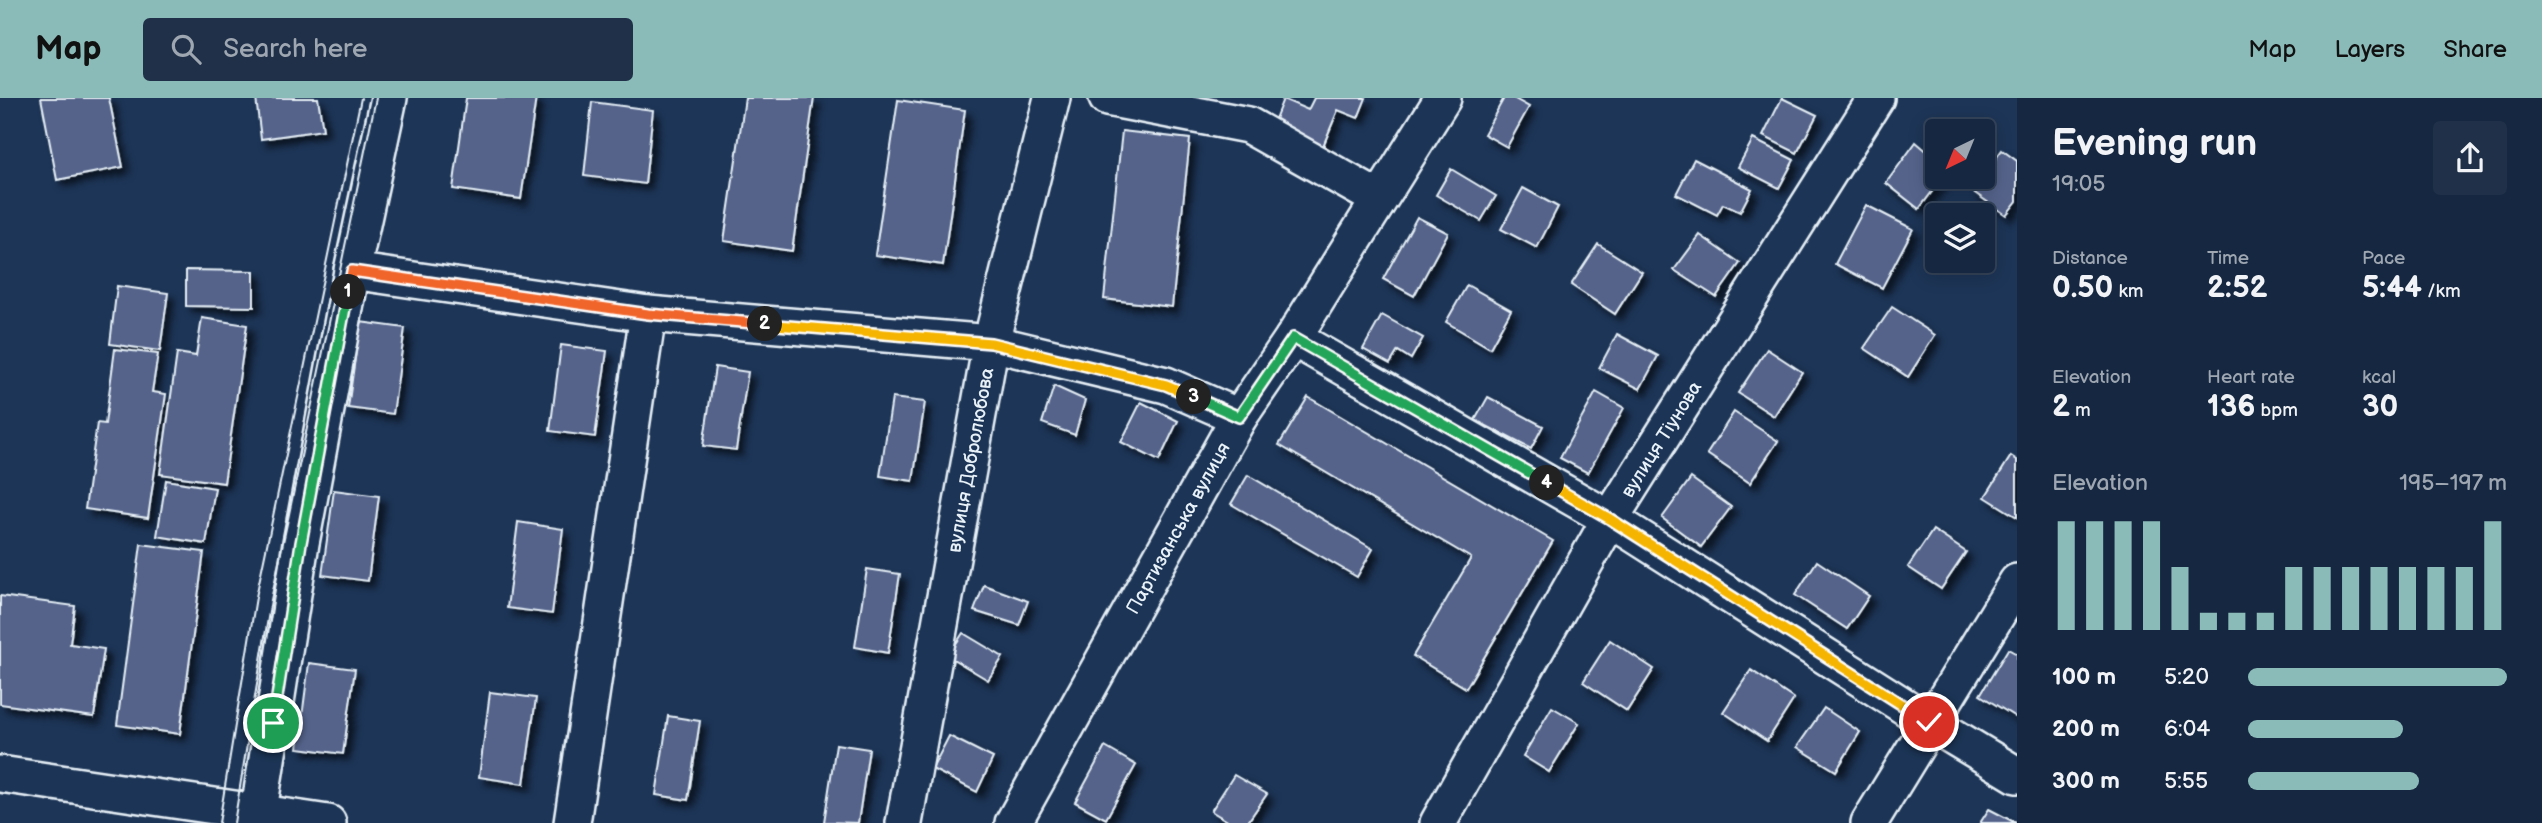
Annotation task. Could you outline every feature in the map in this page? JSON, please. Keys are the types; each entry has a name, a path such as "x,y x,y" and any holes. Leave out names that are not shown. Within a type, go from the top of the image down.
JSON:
{"street":[{"path":"258,818 301,543 352,271 389,98"},
{"name":"вулиця Добролюбова","path":"904,823 991,343 1052,98"},
{"path":"1107,98 1254,111 1380,199"},
{"name":"Партизанська вулиця","path":"1013,823 1239,417 1293,338 1443,98"},
{"name":"вулиця Тіунова","path":"1438,823 1610,519 1876,98"},
{"path":"352,271 648,314 991,343 1166,385 1239,417"},
{"path":"572,823 648,314"},
{"path":"1293,338 1610,519 2017,775"},
{"path":"1869,823 2017,582"},
{"path":"0,774 258,818 328,823"}],"building":[{"path":"41,98 109,98 123,167 57,180"},
{"path":"256,98 318,98 323,130 261,139"},
{"path":"466,98 536,98 521,199 453,189"},
{"path":"745,98 814,98 792,251 724,241"},
{"path":"1314,98 1366,98 1358,118 1338,110 1321,151 1273,124 1283,99 1308,110"},
{"path":"1504,98 1513,98 1529,107 1507,147 1484,134"},
{"path":"1782,98 1817,115 1797,153 1763,136"},
{"path":"898,100 965,110 943,265 875,255"},
{"path":"592,102 653,110 645,184 584,176"},
{"path":"1122,131 1190,139 1172,307 1104,299"},
{"path":"1753,139 1794,160 1779,188 1738,167"},
{"path":"1916,142 1925,150 1925,189 1934,189 1919,209 1886,183"},
{"path":"2002,150 2017,161 2017,201 2006,215 1995,207 1995,203 1989,203 1972,191 1995,189 1995,160"},
{"path":"1694,159 1752,189 1740,212 1723,204 1717,215 1676,194"},
{"path":"1451,169 1496,196 1481,221 1436,195"},
{"path":"1523,188 1558,207 1537,248 1501,229"},
{"path":"1866,205 1913,229 1882,288 1835,264"},
{"path":"1417,217 1448,233 1414,296 1383,279"},
{"path":"1700,235 1740,263 1716,297 1674,270"},
{"path":"1598,244 1642,272 1615,314 1571,285"},
{"path":"186,270 254,271 254,307 186,306"},
{"path":"1467,285 1511,310 1490,348 1446,322"},
{"path":"117,286 168,293 160,351 110,344"},
{"path":"1892,307 1935,335 1908,377 1864,348"},
{"path":"1382,315 1423,338 1411,359 1398,351 1390,364 1363,349"},
{"path":"202,318 247,325 224,483 160,474 177,353 196,356"},
{"path":"360,322 405,328 393,414 348,408"},
{"path":"1617,334 1658,356 1640,389 1599,368"},
{"path":"561,345 607,351 595,437 550,431"},
{"path":"115,349 158,354 152,392 166,394 148,518 85,509 97,423 105,424"},
{"path":"1767,349 1802,372 1774,416 1738,393"},
{"path":"715,367 748,372 736,450 703,446"},
{"path":"1054,386 1085,400 1075,435 1042,423"},
{"path":"1596,392 1624,408 1588,473 1560,458"},
{"path":"1308,397 1553,541 1466,688 1413,656 1471,558 1279,445"},
{"path":"1488,397 1543,426 1531,449 1475,420"},
{"path":"892,398 925,402 913,481 880,476"},
{"path":"1141,402 1178,421 1159,461 1121,442"},
{"path":"1734,412 1778,441 1750,483 1707,454"},
{"path":"2011,456 2017,460 2017,517 1985,497"},
{"path":"1248,475 1373,549 1357,577 1231,504"},
{"path":"1691,478 1731,507 1701,547 1662,518"},
{"path":"166,480 215,488 206,544 157,536"},
{"path":"334,490 379,496 368,581 322,575"},
{"path":"518,522 563,529 552,614 507,608"},
{"path":"1933,530 1966,552 1941,589 1908,567"},
{"path":"141,544 204,552 180,734 117,725"},
{"path":"1817,561 1869,596 1847,629 1795,595"},
{"path":"867,569 900,574 888,653 855,647"},
{"path":"984,585 1028,601 1019,625 974,611"},
{"path":"0,596 75,606 70,644 104,649 94,717 0,704"},
{"path":"963,633 1003,657 988,680 948,656"},
{"path":"1610,640 1654,669 1627,711 1583,682"},
{"path":"2008,649 2017,654 2017,718 1980,695"},
{"path":"309,663 355,669 343,754 298,748"},
{"path":"1751,670 1794,699 1767,741 1723,712"},
{"path":"490,692 536,698 524,784 479,777"},
{"path":"1552,707 1579,723 1549,772 1523,756"},
{"path":"1824,708 1860,732 1836,771 1797,747"},
{"path":"668,716 700,721 688,800 656,795"},
{"path":"949,736 993,758 977,792 932,769"},
{"path":"836,744 869,749 858,823 824,822"},
{"path":"1105,747 1136,765 1106,819 1075,802"},
{"path":"1234,775 1267,794 1247,823 1231,823 1211,811"},
{"path":"1989,809 2016,823 1980,823"}],"tram line":[{"path":"219,823 256,597 361,98"},
{"path":"234,823 271,600 376,98"}],"route":[{"path":"273,723 301,543 352,271 648,314 991,343 1166,385 1239,417 1293,338 1610,519 1929,722"}]}
